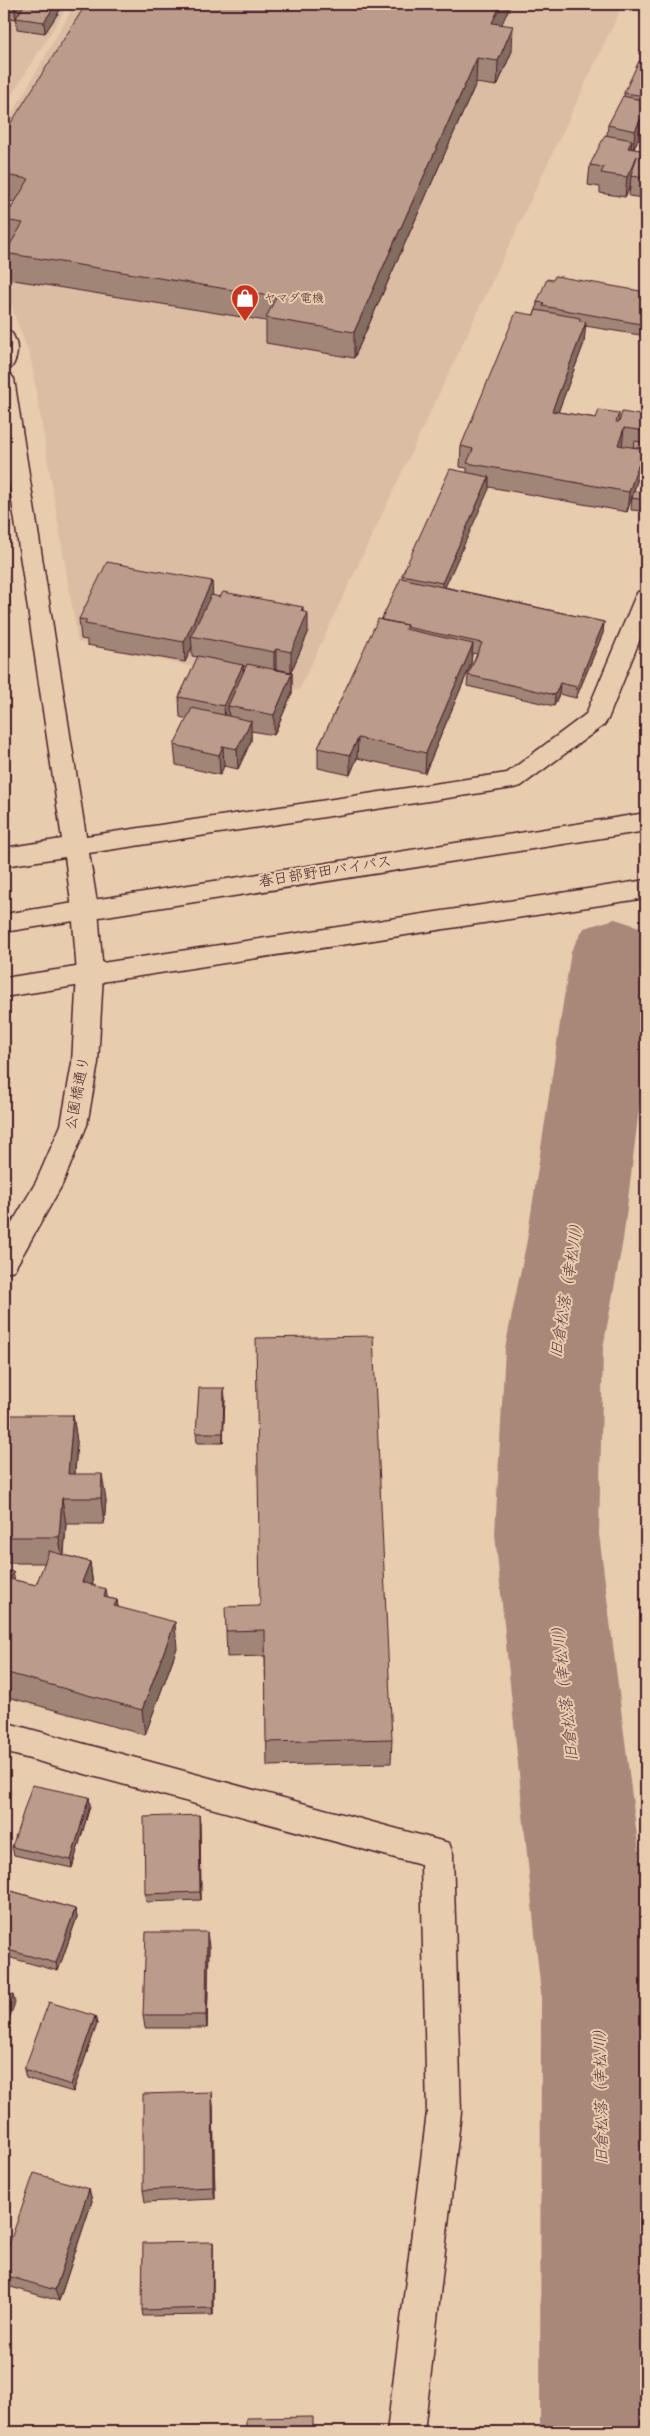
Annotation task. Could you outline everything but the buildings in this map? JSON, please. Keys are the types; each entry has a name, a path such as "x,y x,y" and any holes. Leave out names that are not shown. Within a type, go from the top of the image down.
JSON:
{"main road":[{"path":"4,336 8,346 4,364"},
{"name":"公園橋通り","path":"4,379 85,909 90,974 85,1063 74,1125 48,1185 4,1262"},
{"path":"4,857 513,780 596,719 646,597"},
{"name":"春日部野田バイパス","path":"4,922 646,822"},
{"path":"4,988 646,889"},
{"path":"4,1737 437,1854 444,2112 406,2432"}],"shaded area":[{"path":"4,4 69,4 4,107"},
{"name":"ヤマダ電機","path":"75,4 623,4 299,690 78,642 31,359 4,286 4,128"}],"waterway":[{"name":"旧倉松落（幸松川）","path":"604,2432 599,1994 547,1534 554,1348 575,1240 615,951"}],"place":[{"name":"ヤマダ電機","path":"245,322"}]}
